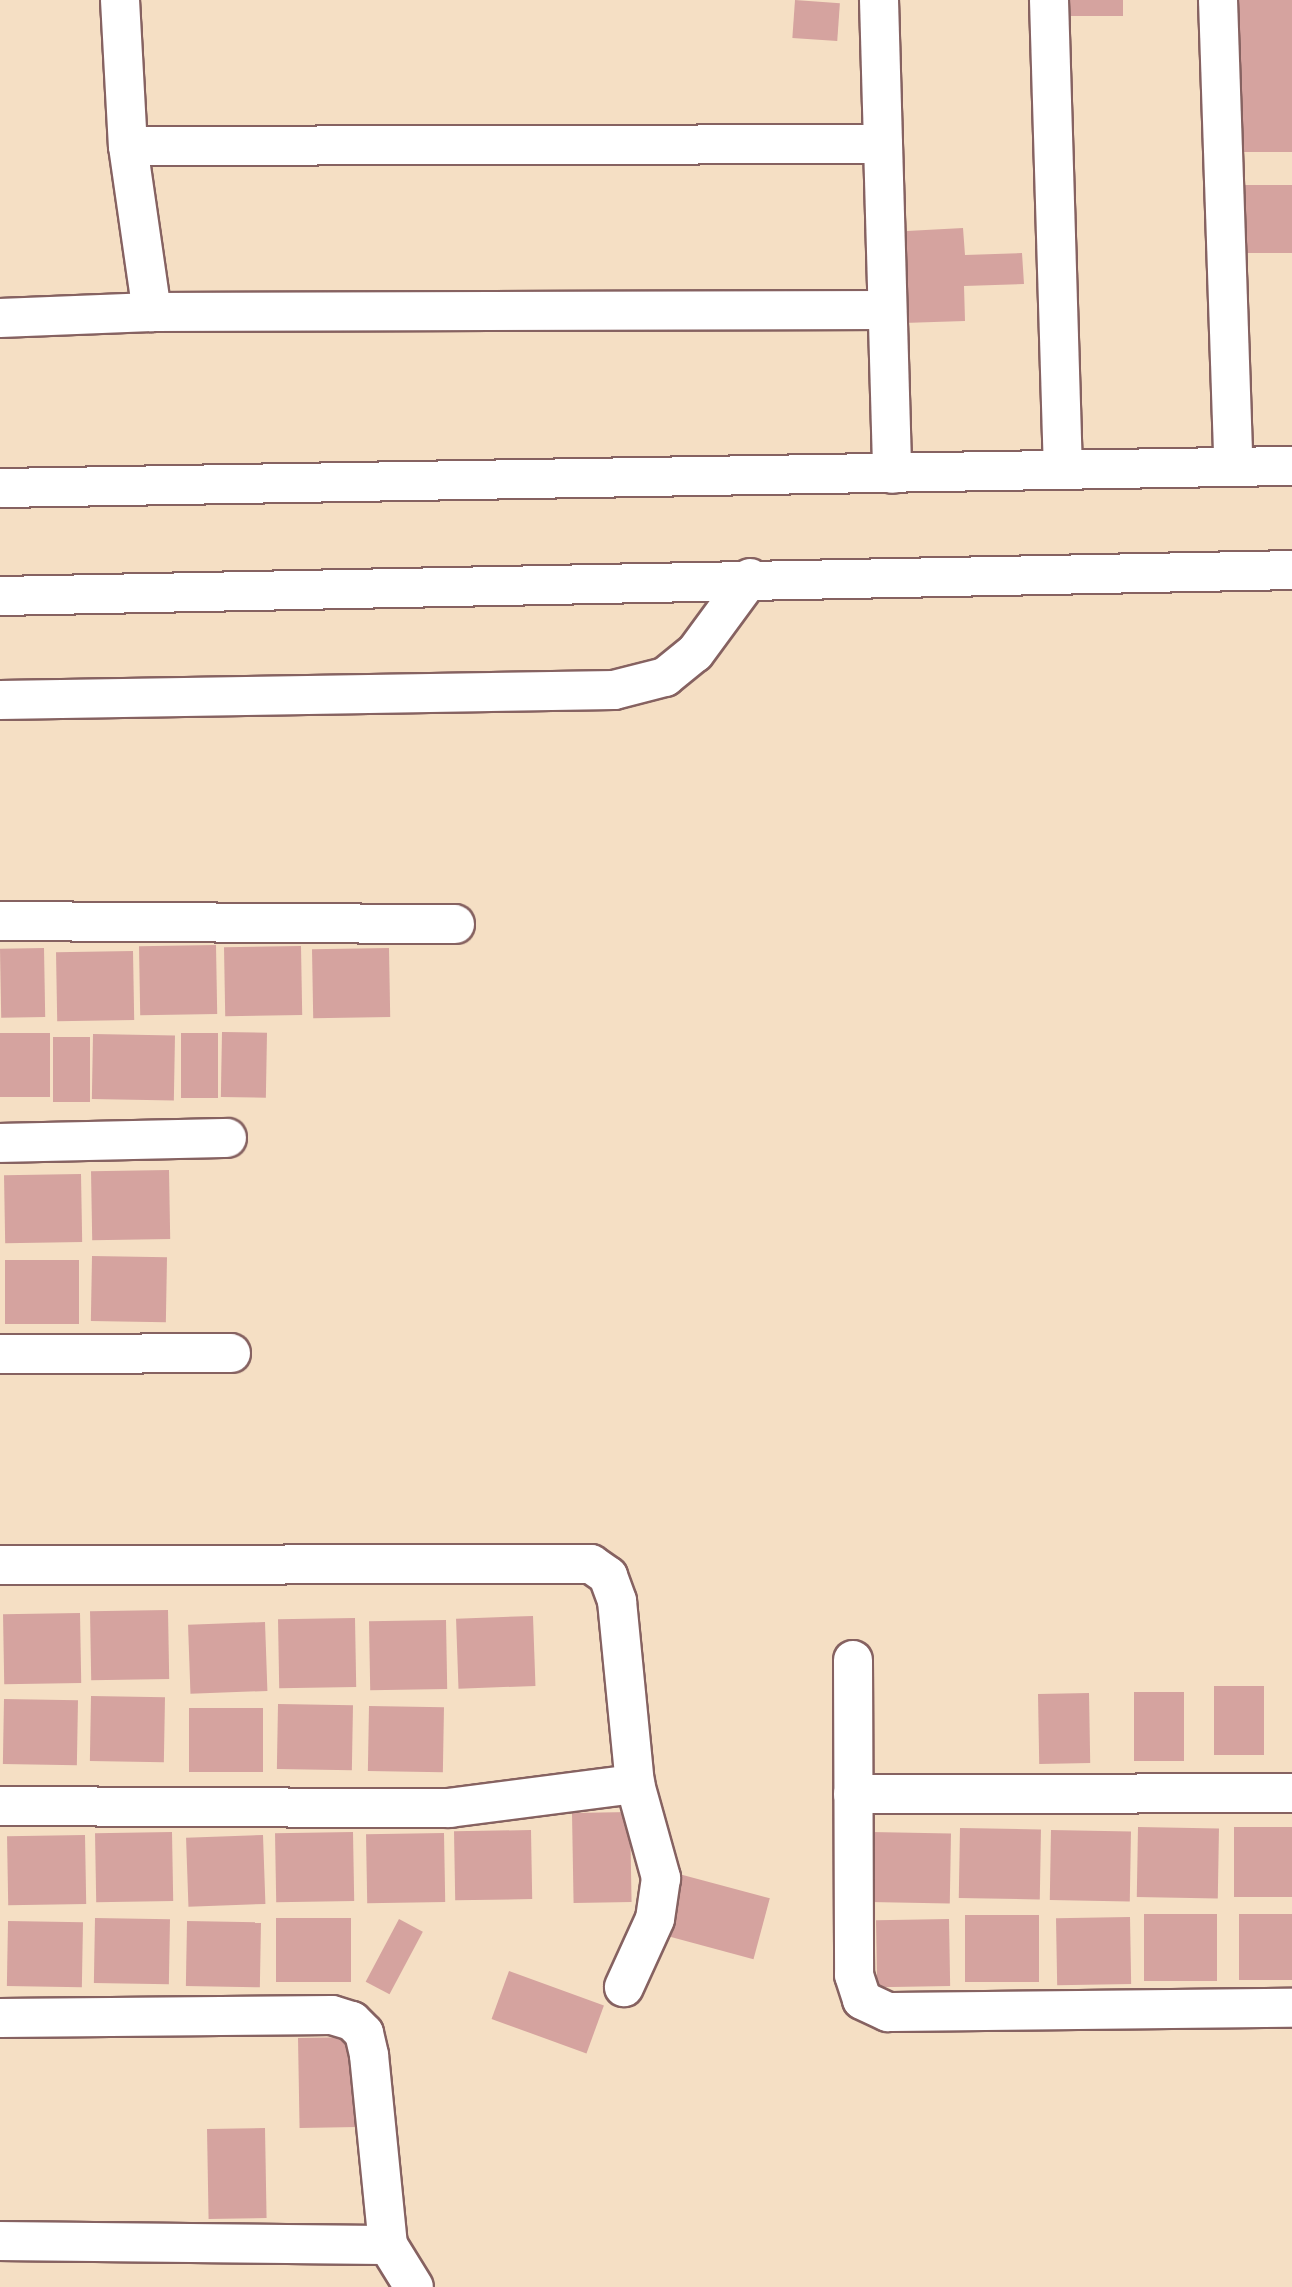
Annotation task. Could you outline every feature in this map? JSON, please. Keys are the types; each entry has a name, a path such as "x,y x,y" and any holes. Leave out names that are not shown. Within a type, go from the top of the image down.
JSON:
{"street":[{"path":"120,0 128,145 152,312"},
{"path":"879,0 892,474"},
{"path":"1049,0 1063,466"},
{"path":"1218,0 1233,464"},
{"path":"128,145 883,144"},
{"path":"0,318 152,312 886,310"},
{"path":"0,488 892,474 1063,466 1292,466"},
{"path":"0,596 456,591 750,578 1292,570"},
{"path":"0,700 614,690 665,677 695,653 750,578"},
{"path":"0,921 455,924"},
{"path":"0,1143 228,1138"},
{"path":"0,1354 232,1353"},
{"path":"0,1565 591,1564 608,1576 617,1601 635,1784 661,1878 655,1919 624,1987"},
{"path":"853,1660 854,1975 862,2000 888,2012 1292,2008"},
{"path":"0,1805 449,1808 635,1784"},
{"path":"853,1794 1292,1793"},
{"path":"0,2018 332,2015 352,2021 364,2033 369,2055 388,2245 414,2287"},
{"path":"0,2241 388,2245"}],"building":[{"path":"795,0 840,3 837,41 792,38"},
{"path":"1063,0 1123,0 1123,16 1063,16"},
{"path":"1233,0 1292,0 1292,152 1233,152"},
{"path":"1233,185 1292,185 1292,253 1233,253"},
{"path":"963,228 965,255 1022,253 1024,284 964,286 965,321 903,323 907,231"},
{"path":"216,945 217,1014 140,1015 139,946"},
{"path":"301,946 302,1015 225,1016 224,947"},
{"path":"44,948 45,1017 1,1018 0,949"},
{"path":"389,948 390,1017 313,1018 312,949"},
{"path":"133,951 134,1020 57,1021 56,952"},
{"path":"222,1032 267,1033 266,1098 221,1097"},
{"path":"0,1033 50,1033 50,1097 0,1097"},
{"path":"181,1033 218,1033 218,1098 181,1098"},
{"path":"93,1034 175,1035 174,1100 92,1099"},
{"path":"53,1037 90,1037 90,1102 53,1102"},
{"path":"169,1170 170,1239 92,1240 91,1171"},
{"path":"81,1174 82,1242 5,1243 4,1175"},
{"path":"92,1256 167,1257 166,1322 91,1321"},
{"path":"5,1260 79,1260 79,1324 5,1324"},
{"path":"168,1610 169,1679 91,1680 90,1611"},
{"path":"80,1613 81,1683 4,1684 3,1614"},
{"path":"533,1616 535,1686 458,1689 456,1619"},
{"path":"355,1618 356,1687 279,1688 278,1619"},
{"path":"446,1620 447,1689 370,1690 369,1621"},
{"path":"265,1622 267,1691 190,1694 188,1625"},
{"path":"1214,1686 1264,1686 1264,1755 1214,1755"},
{"path":"1134,1692 1184,1692 1184,1761 1134,1761"},
{"path":"1089,1693 1090,1763 1039,1764 1038,1694"},
{"path":"91,1696 165,1697 164,1762 90,1761"},
{"path":"4,1699 78,1700 77,1765 3,1764"},
{"path":"278,1704 353,1705 352,1770 277,1769"},
{"path":"369,1706 444,1707 443,1772 368,1771"},
{"path":"189,1708 263,1708 263,1772 189,1772"},
{"path":"630,1812 632,1902 574,1903 572,1813"},
{"path":"1138,1827 1219,1828 1218,1898 1137,1897"},
{"path":"1234,1827 1292,1827 1292,1897 1234,1897"},
{"path":"960,1828 1041,1829 1040,1899 959,1898"},
{"path":"531,1830 532,1899 455,1900 454,1831"},
{"path":"1051,1830 1131,1831 1130,1901 1050,1900"},
{"path":"172,1832 173,1901 96,1902 95,1833"},
{"path":"353,1832 354,1901 276,1902 275,1833"},
{"path":"871,1832 951,1833 950,1903 870,1902"},
{"path":"444,1833 445,1902 367,1903 366,1834"},
{"path":"85,1835 86,1904 8,1905 7,1836"},
{"path":"263,1835 265,1904 188,1907 186,1838"},
{"path":"679,1874 770,1898 753,1959 663,1935"},
{"path":"1144,1914 1217,1914 1217,1981 1144,1981"},
{"path":"1239,1914 1292,1914 1292,1980 1239,1980"},
{"path":"965,1915 1039,1915 1039,1982 965,1982"},
{"path":"1130,1917 1131,1984 1057,1985 1056,1918"},
{"path":"95,1918 170,1919 169,1984 94,1983"},
{"path":"276,1918 351,1918 351,1982 276,1982"},
{"path":"399,1919 423,1932 390,1994 366,1982"},
{"path":"949,1919 950,1986 877,1987 876,1920"},
{"path":"8,1921 83,1922 82,1987 7,1986"},
{"path":"187,1921 261,1922 260,1987 186,1986"},
{"path":"509,1971 604,2006 586,2053 492,2019"},
{"path":"356,2037 358,2127 300,2128 298,2038"},
{"path":"265,2128 267,2218 209,2219 207,2129"}]}
